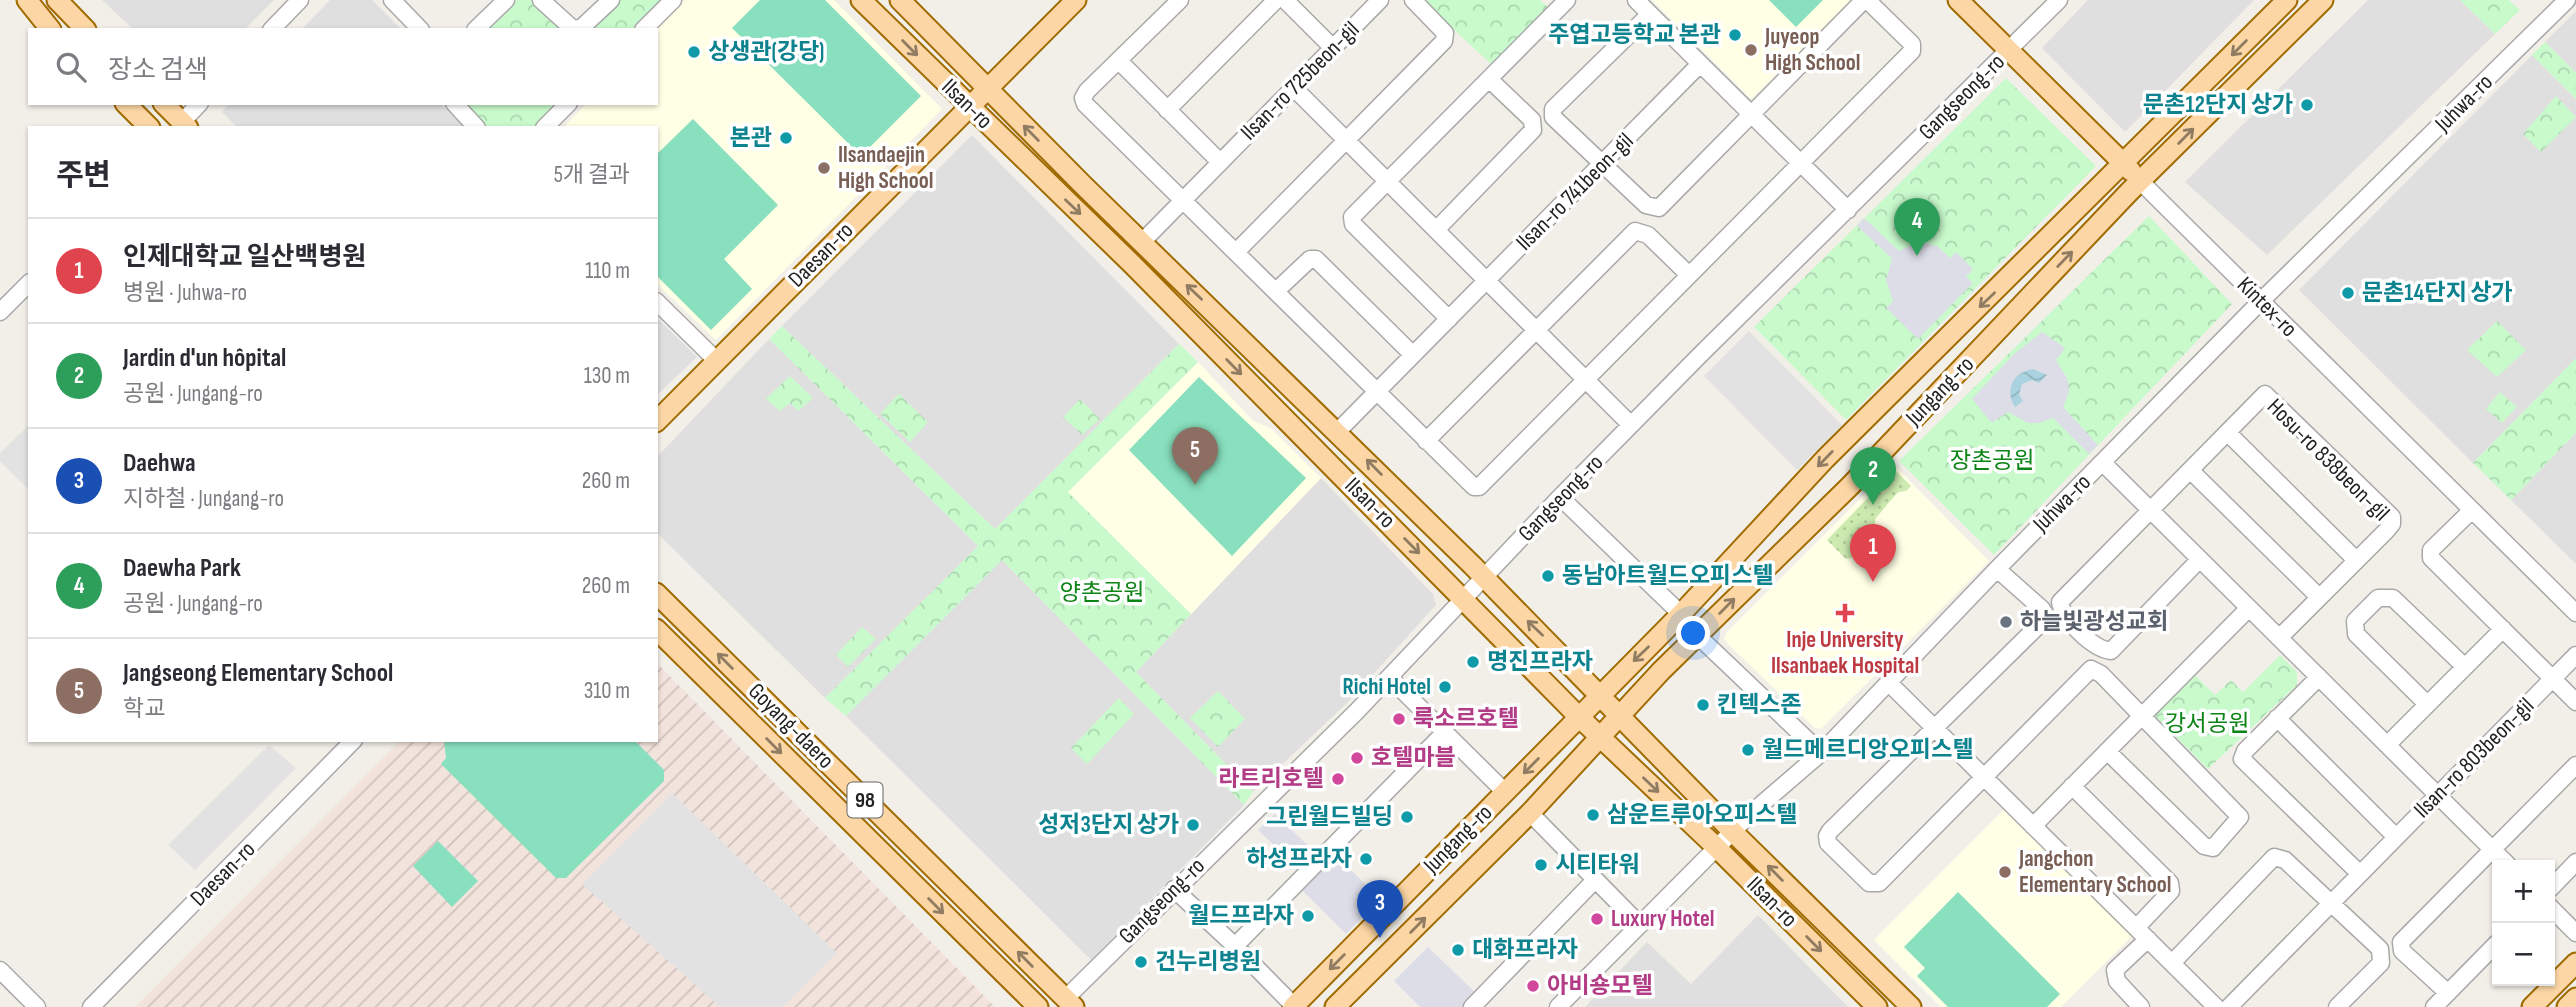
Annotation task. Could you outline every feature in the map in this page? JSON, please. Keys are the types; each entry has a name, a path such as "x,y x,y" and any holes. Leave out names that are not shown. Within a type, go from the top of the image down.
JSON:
{"main road":[{"path":"27,0 49,28"},
{"path":"57,0 84,28"},
{"name":"Ilsan-ro","path":"861,0 1133,265 1579,717 1716,847 1877,1007"},
{"name":"Ilsan-ro","path":"900,0 986,90 1338,431 1601,694 1620,717 1732,831 1911,1007"},
{"name":"Daesan-ro","path":"658,420 1076,0"},
{"name":"Kintex-ro","path":"1958,0 2141,181"},
{"name":"Jungang-ro","path":"1293,1007 1681,614 1825,459 2287,0"},
{"name":"Jungang-ro","path":"1335,1007 1530,814 1639,694 1850,486 2141,181 2323,0"},
{"path":"127,105 148,126"},
{"path":"165,105 185,125"},
{"name":"Goyang-daero","path":"658,595 1070,1003"},
{"name":"Goyang-daero","path":"658,631 1038,1007"},
{"path":"2532,1007 2576,963"},
{"path":"2567,1007 2576,998"}],"street":[{"path":"273,28 300,0"},
{"path":"477,28 506,0"},
{"path":"541,0 574,28"},
{"path":"580,28 584,27 611,0"},
{"path":"645,28 673,0"},
{"path":"1180,0 1083,98 1376,393 1475,487 1479,487 1912,51 1912,44 1866,0 1659,208 1646,205 1553,117 1553,109 1650,13"},
{"path":"1167,110 1276,0"},
{"path":"1285,0 1333,48"},
{"name":"Ilsan-ro 725beon-gil","path":"1142,242 1380,0"},
{"path":"1236,252 1444,41 1445,33 1413,0"},
{"path":"1449,319 1353,224 1352,217 1567,0"},
{"path":"1636,0 1848,210"},
{"name":"Gangseong-ro","path":"1070,1003 1174,889 1390,678 1630,425 2059,0"},
{"name":"Juhwa-ro","path":"1558,1007 1732,831 1821,753 1997,569 2261,301 2567,0"},
{"path":"395,1 419,28"},
{"path":"1119,61 1220,162"},
{"name":"Ilsan-ro 741beon-gil","path":"1338,431 1700,64"},
{"path":"1436,230 1533,130 1532,120 1489,79"},
{"path":"1294,88 1630,425"},
{"path":"185,125 199,105"},
{"path":"456,105 475,126"},
{"path":"546,126 567,105"},
{"name":"Kintex-ro","path":"2141,181 2576,613"},
{"path":"1426,441 1636,231 1648,235 1693,270"},
{"path":"1273,288 1310,260 1316,259 1413,355"},
{"path":"0,312 26,293"},
{"path":"658,303 716,360"},
{"name":"Hosu-ro 838beon-gil","path":"2200,559 2111,652 2101,650 2062,614 2060,603 2265,394 2392,517 2388,530 2355,559 2279,638"},
{"path":"2228,433 2355,559"},
{"path":"2103,463 2503,860"},
{"path":"2190,470 2319,597"},
{"path":"1560,497 1681,614"},
{"name":"Ilsan-ro 803beon-gil","path":"2472,510 2431,550 2431,558 2576,702"},
{"path":"1997,569 2042,609 2042,622 1830,831 1826,836 1828,843 1869,883 1879,883 2091,669 2147,711 2240,817 2213,848 2204,846 2107,751"},
{"path":"2427,704 2356,634 2356,621 2378,598 2393,598 2465,667"},
{"path":"2033,826 2249,608"},
{"path":"2386,744 2503,629"},
{"path":"1698,636 1821,753"},
{"name":"Ilsan-ro 803beon-gil","path":"2229,1007 2576,655"},
{"path":"2319,677 2245,751 2242,759 2360,874"},
{"name":"Jungang-ro","path":"1390,678 1505,792"},
{"path":"1889,683 2216,1007"},
{"name":"Ilsan-ro 803beon-gil","path":"2277,718 2396,837"},
{"path":"1236,946 1445,732"},
{"name":"Daesan-ro","path":"91,1007 352,742"},
{"path":"2492,948 2442,999 2402,951 2401,942 2576,765"},
{"path":"2072,786 2170,883 2171,891 2136,928"},
{"name":"Jungang-ro","path":"1530,814 1640,925"},
{"path":"2172,963 2274,856 2285,860 2380,949 2381,963 2337,1007"},
{"path":"2555,884 2576,862"},
{"path":"1472,1007 1595,880"},
{"name":"Jungang-ro","path":"1174,889 1236,946 1293,1007"},
{"path":"2555,912 2576,933"},
{"path":"2141,1007 2117,981 2115,970 2148,939"},
{"path":"0,970 37,1007"}],"shaded area":[{"path":"102,0 274,0 246,28 132,28"},
{"path":"330,0 372,0 400,28 303,28"},
{"path":"685,0 834,0 942,109 716,340 658,285 658,126 565,126 585,105 658,105 656,28"},
{"name":"Juyeop High School","path":"1652,0 1851,0 1751,99"},
{"path":"2088,0 2254,0 2125,132 2042,48"},
{"path":"2368,0 2460,0 2495,34 2267,255 2185,182"},
{"path":"2576,11 2576,73 2545,42"},
{"path":"2532,55 2576,99 2576,358 2473,463 2299,290"},
{"path":"228,105 442,105 463,126 236,126 222,112"},
{"path":"972,135 1179,344 995,529 782,326"},
{"path":"1864,218 1899,251 1913,244 1925,243 1937,246 1950,258 1956,252 1973,269 1966,277 1973,283 1918,339 1886,308 1893,301 1886,280 1892,258 1857,226"},
{"path":"658,319 697,357 658,394"},
{"path":"1749,331 1842,425 1797,470 1704,376"},
{"path":"2042,332 2065,348 2056,360 2068,380 2069,392 2063,407 2098,445 2089,454 2053,418 2039,423 2028,423 2008,412 1992,423 1972,399 2014,354"},
{"path":"769,339 978,546 825,698 658,534 658,456"},
{"path":"1198,362 1252,420 1272,429 1321,478 1191,614 1067,492"},
{"path":"28,426 28,489 0,461 0,453"},
{"path":"2576,433 2576,564 2511,500"},
{"path":"1894,465 1989,561 1821,729 1815,728 1724,640 1727,632"},
{"path":"1321,478 1433,594 1436,605 1348,702 1253,792 1136,672"},
{"path":"1002,560 1244,805 1091,960 846,716"},
{"path":"658,664 995,1007 135,1007 399,742 658,742"},
{"path":"269,745 296,768 195,870 168,845"},
{"path":"672,793 837,953 783,1007 720,1007 582,884"},
{"name":"Jangchon Elementary School","path":"2005,808 2132,936 2061,1007 1941,1007 1874,940"},
{"path":"1275,814 1316,853 1325,844 1380,899 1346,934 1292,880 1300,870 1258,830"},
{"path":"1758,915 1848,1007 1585,1007 1647,942 1691,984"},
{"path":"1428,947 1483,1000 1476,1007 1420,1007 1394,981"}],"green space":[{"path":"514,0 532,0 560,28 485,28"},
{"path":"620,0 662,0 636,28 593,28"},
{"path":"760,0 825,0 921,96 861,156 732,28"},
{"path":"1422,0 1540,0 1550,9 1494,67"},
{"path":"1769,0 1823,0 1796,27"},
{"path":"2460,0 2509,0 2520,10 2495,34"},
{"path":"2545,42 2576,73 2576,99 2532,55"},
{"path":"2006,78 2096,166 1846,420 1754,327"},
{"path":"2556,96 2576,117 2541,152 2523,134"},
{"path":"465,105 561,105 542,126 483,126"},
{"path":"693,119 778,205 724,259 752,289 711,330 658,277 658,153"},
{"name":"장촌공원","path":"2149,216 2232,304 1994,555 1899,461"},
{"path":"2497,321 2526,350 2497,377 2467,350"},
{"name":"양촌공원","path":"782,326 995,529 1179,344 1198,362 1068,492 1191,614 1136,672 1253,792 1244,805 1002,560 846,716 825,698 978,546 769,339"},
{"path":"2576,358 2576,433 2511,500 2473,463"},
{"path":"790,376 813,398 798,411 790,403 780,411 766,399"},
{"path":"1199,377 1306,478 1232,556 1129,450"},
{"path":"2500,392 2517,407 2502,423 2486,409"},
{"path":"899,394 928,422 910,442 880,414"},
{"path":"1080,399 1100,419 1082,435 1063,417"},
{"path":"1895,470 1911,486 1906,491 1898,492 1875,519 1876,533 1851,558 1846,559 1827,540"},
{"path":"862,627 876,639 848,667 836,655"},
{"name":"강서공원","path":"2280,655 2297,672 2297,685 2208,769 2154,715 2195,675 2215,695 2231,680 2243,692"},
{"path":"1218,691 1245,719 1218,747 1190,718"},
{"path":"1119,698 1134,714 1087,764 1071,748"},
{"path":"444,742 636,742 664,770 664,781 566,878 556,878 441,764 446,758"},
{"path":"438,841 478,881 452,907 413,866"},
{"path":"1958,892 2060,994 2047,1007 1948,1007 1917,976 1925,968 1904,947"}],"water":[{"path":"2033,369 2047,375 2039,383 2032,380 2022,384 2019,395 2023,401 2015,407 2010,394 2012,383 2020,374"}],"place":[{"name":"주엽고등학교 본관","path":"1735,35"},
{"name":"Juyeop High School","path":"1751,50"},
{"name":"상생관(강당)","path":"694,52"},
{"name":"문촌12단지 상가","path":"2307,105"},
{"name":"본관","path":"786,138"},
{"name":"Ilsandaejin High School","path":"824,168"},
{"name":"Daewha Park","path":"1917,256"},
{"name":"문촌14단지 상가","path":"2348,293"},
{"name":"Jangseong Elementary School","path":"1195,485"},
{"name":"Jardin d'un hôpital","path":"1873,505"},
{"name":"동남아트월드오피스텔","path":"1548,576"},
{"name":"인제대학교 일산백병원","path":"1873,582"},
{"name":"Inje University Ilsanbaek Hospital","path":"1845,613"},
{"name":"하늘빛광성교회","path":"2006,622"},
{"name":"명진프라자","path":"1473,662"},
{"name":"Richi Hotel","path":"1445,687"},
{"name":"킨텍스존","path":"1703,705"},
{"name":"룩소르호텔","path":"1399,719"},
{"name":"월드메르디앙오피스텔","path":"1748,750"},
{"name":"호텔마블","path":"1357,758"},
{"name":"라트리호텔","path":"1338,779"},
{"name":"삼운트루아오피스텔","path":"1593,815"},
{"name":"그린월드빌딩","path":"1407,817"},
{"name":"성저3단지 상가","path":"1193,825"},
{"name":"하성프라자","path":"1366,859"},
{"name":"시티타워","path":"1541,865"},
{"name":"Jangchon Elementary School","path":"2005,872"},
{"name":"월드프라자","path":"1308,916"},
{"name":"Luxury Hotel","path":"1597,919"},
{"name":"Daehwa","path":"1380,938"},
{"name":"대화프라자","path":"1458,950"},
{"name":"건누리병원","path":"1141,962"},
{"name":"아비숑모텔","path":"1533,986"}]}
